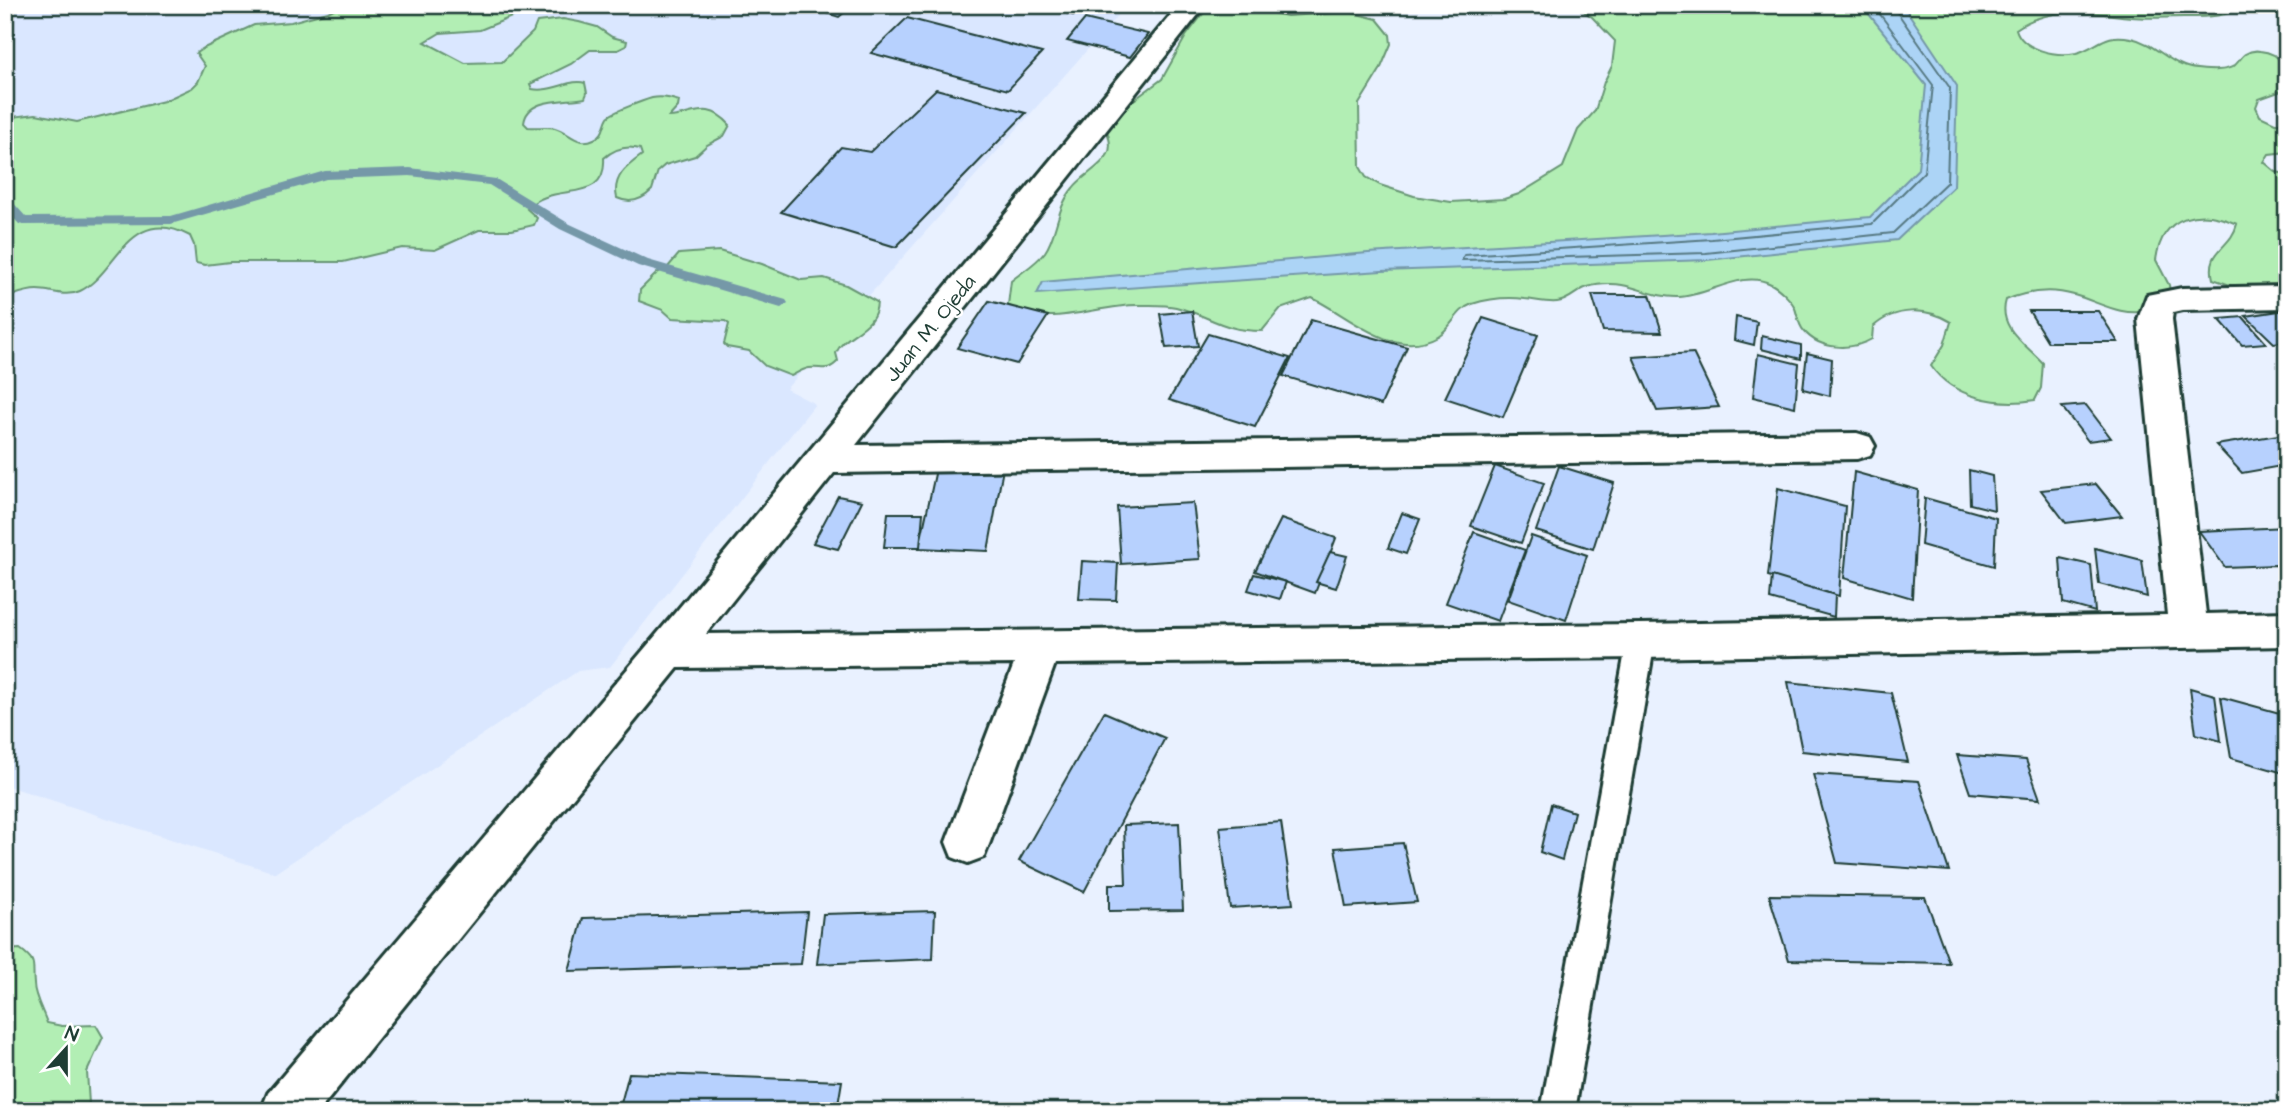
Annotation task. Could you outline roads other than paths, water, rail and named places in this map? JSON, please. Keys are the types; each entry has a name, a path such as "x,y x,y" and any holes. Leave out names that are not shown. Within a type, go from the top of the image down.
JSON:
{"street":[{"name":"Juan M. Ojeda","path":"286,1111 667,651 1193,5"},
{"path":"2188,629 2155,319 2159,303 2182,299 2287,297"},
{"path":"824,459 1857,446"},
{"path":"667,651 1641,641 2287,629"},
{"path":"968,842 1041,647"}],"lane":[{"path":"1558,1111 1641,641"}],"water":[{"path":"1866,5 1903,5 1957,86 1954,186 1897,240 1707,260 1382,271 1037,294 1043,282 1368,253 1711,232 1870,217 1918,169 1926,85 1868,13"}],"waterway":[{"path":"5,201 23,221 171,220 325,175 410,172 492,182 564,226 643,263 781,303"}]}
